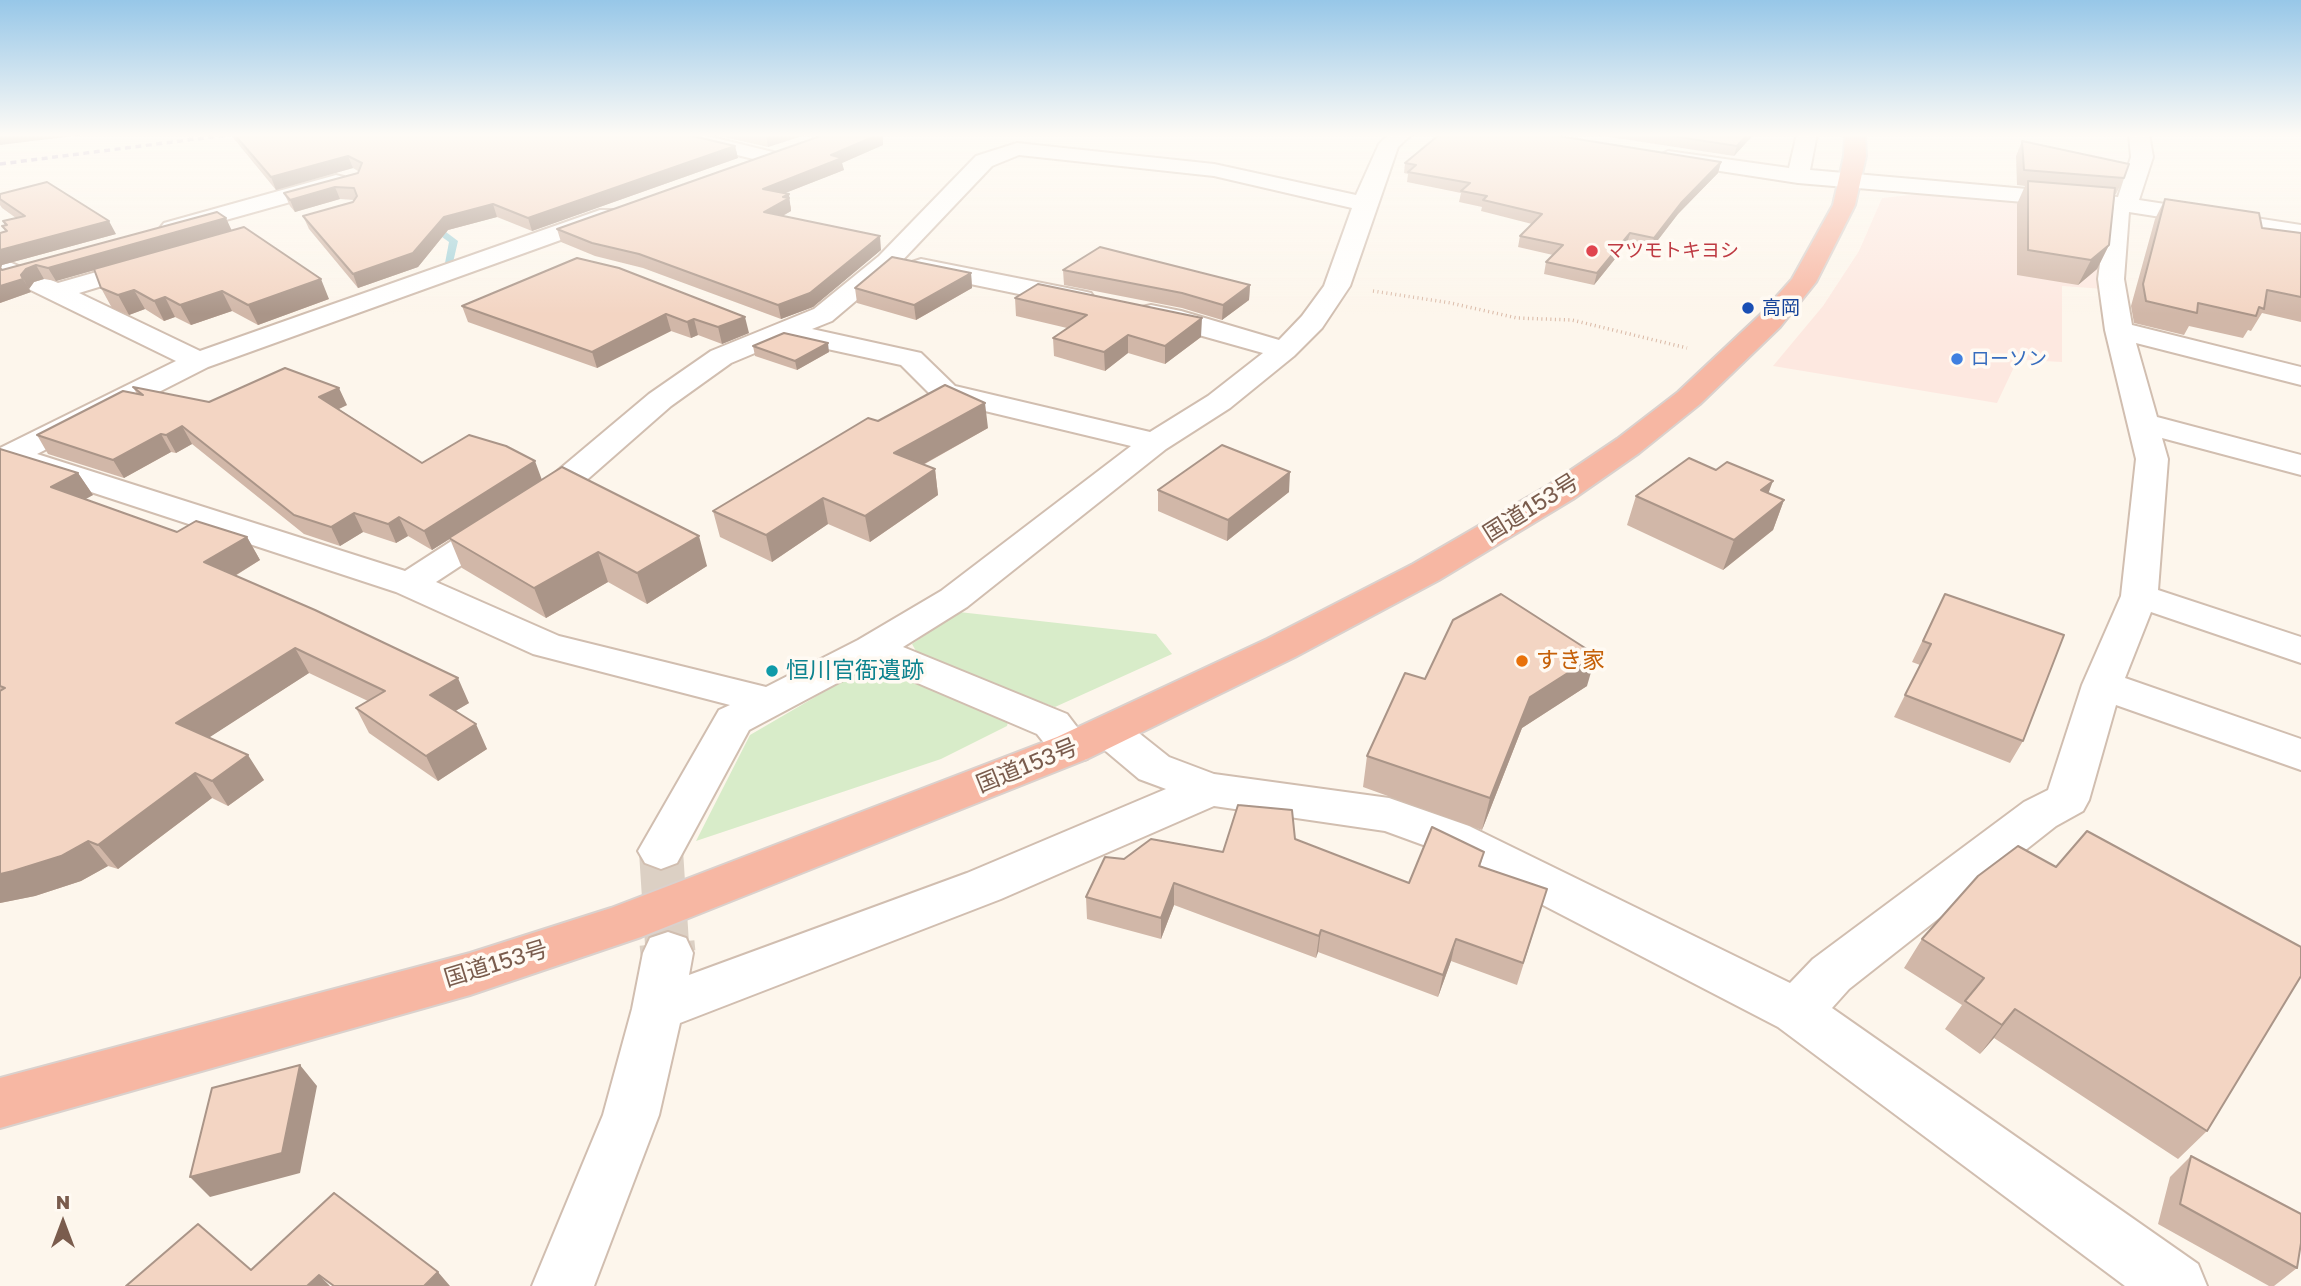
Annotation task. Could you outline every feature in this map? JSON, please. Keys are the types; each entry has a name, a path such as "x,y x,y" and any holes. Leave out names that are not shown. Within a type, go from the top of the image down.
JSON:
{"highway":[{"name":"国道153号","path":"0,1103 470,974 624,923 1091,740 1426,572 1561,492 1638,438 1732,360 1770,321 1803,282 1844,205 1847,194"}],"street":[{"path":"144,236 296,194"},
{"path":"409,584 561,485 660,400 721,358 822,315 888,261 952,194"},
{"path":"1320,194 1364,204"},
{"path":"661,850 734,720 872,649 954,599 1155,442 1219,402 1284,350 1312,322 1338,286 1368,194"},
{"path":"2005,194 2124,204 2301,232"},
{"path":"1796,1011 1831,974 2039,814 2067,800 2102,685 2139,596 2152,459 2119,330 2111,279 2118,209 2131,194"},
{"path":"5,457 198,361 627,208"},
{"path":"516,247 565,258"},
{"path":"54,293 171,258"},
{"path":"888,261 1101,303"},
{"path":"6,269 51,262"},
{"path":"6,269 198,361"},
{"path":"1128,308 1181,318 1284,350"},
{"path":"746,320 911,359 945,393 1155,442"},
{"path":"2119,330 2301,376"},
{"path":"2143,423 2301,465"},
{"path":"5,457 409,584 547,645 768,701"},
{"path":"2139,596 2301,650"},
{"path":"872,649 1210,789 1389,815 1453,838 1796,1011 2176,1286"},
{"path":"2102,685 2301,755"},
{"path":"658,1009 984,886 1210,789"},
{"path":"563,1286 631,1115 658,1009 668,954"}],"path":[{"path":"1338,286 1451,303 1517,318 1572,320 1732,360"}],"shaded area":[{"path":"1939,194 2102,209 2104,289 2062,286 2062,362 2026,360 2014,367 1997,403 1773,366 1823,306 1859,251 1882,198"}],"green space":[{"path":"959,612 1156,634 1172,654 1055,707 920,658 912,644"},
{"path":"870,665 887,667 1009,718 1007,726 941,759 696,841 750,735"}],"building":[{"path":"0,194 66,194 109,221 0,250 0,233 7,231 2,226 7,225 3,221 25,216 0,199"},
{"path":"285,194 311,194 290,200"},
{"path":"356,194 597,194 528,218 493,204 444,217 413,253 353,274 303,216 353,202"},
{"path":"656,194 789,194 783,197 789,198 764,212 880,236 810,293 778,305 639,254 592,243 557,229"},
{"path":"1477,194 1690,194 1654,238 1630,233 1597,273 1546,262 1563,245 1520,236 1542,214 1483,200 1487,196"},
{"path":"2028,194 2114,194 2109,245 2091,260 2028,250"},
{"path":"2165,199 2259,213 2262,228 2301,233 2301,297 2267,290 2264,309 2259,307 2256,316 2198,303 2197,313 2146,301 2143,284"},
{"path":"217,212 226,218 48,268 36,265 26,269 21,275 23,279 0,286 0,268 2,270"},
{"path":"244,227 321,279 248,305 222,291 180,305 165,297 154,301 134,290 118,295 101,288 94,269"},
{"path":"1100,247 1250,285 1223,305 1182,293 1063,270"},
{"path":"892,257 971,273 914,305 855,288"},
{"path":"577,258 619,268 745,317 718,327 694,319 687,322 666,314 592,352 462,306"},
{"path":"1038,284 1202,318 1165,346 1128,335 1104,352 1053,338 1087,315 1015,298"},
{"path":"784,333 828,343 795,361 753,346"},
{"path":"285,368 339,388 319,397 422,463 469,435 506,446 535,461 424,531 399,517 388,524 354,513 331,527 294,515 182,426 166,435 161,434 113,460 37,435 123,391 143,395 133,387 209,402"},
{"path":"945,385 985,403 894,453 935,469 865,516 823,498 766,535 713,511 868,418 878,421"},
{"path":"1222,445 1290,472 1228,520 1158,490"},
{"path":"0,449 78,473 51,487 177,532 196,521 247,537 204,562 315,610 458,678 430,695 476,724 426,756 356,708 385,691 295,648 176,723 248,755 212,781 195,773 98,845 88,841 61,856 0,874 0,691 5,688 0,686"},
{"path":"1689,458 1716,470 1727,462 1773,481 1761,490 1784,500 1734,540 1636,496"},
{"path":"562,467 699,536 637,573 598,552 534,588 449,538"},
{"path":"1501,594 1596,655 1530,697 1490,798 1367,756 1405,673 1425,679 1453,620"},
{"path":"1945,594 2064,635 2023,741 1905,695 1931,644 1923,641"},
{"path":"1238,805 1292,810 1295,839 1409,883 1432,827 1484,852 1479,866 1547,889 1523,963 1456,939 1443,975 1321,930 1319,936 1174,883 1161,918 1086,897 1105,857 1124,859 1151,839 1223,852"},
{"path":"2087,831 2301,947 2301,976 2207,1131 2015,1009 2002,1025 1965,1001 1984,978 1922,939 1978,876 2018,846 2056,867"},
{"path":"300,1065 282,1153 190,1177 212,1088"},
{"path":"2191,1156 2301,1214 2301,1243 2297,1268 2180,1204"},
{"path":"334,1193 438,1272 424,1286 334,1286 319,1275 307,1286 126,1286 198,1224 251,1270"}],"waterway":[{"path":"431,225 454,241 449,265 435,270"}],"tunnel":[{"path":"661,851 667,944"},
{"path":"667,943 668,953"}],"place":[{"name":"マツモトキヨシ","path":"1592,251"},
{"name":"高岡","path":"1748,308"},
{"name":"ローソン","path":"1957,359"},
{"name":"すき家","path":"1522,661"},
{"name":"恒川官衙遺跡","path":"772,671"}]}
